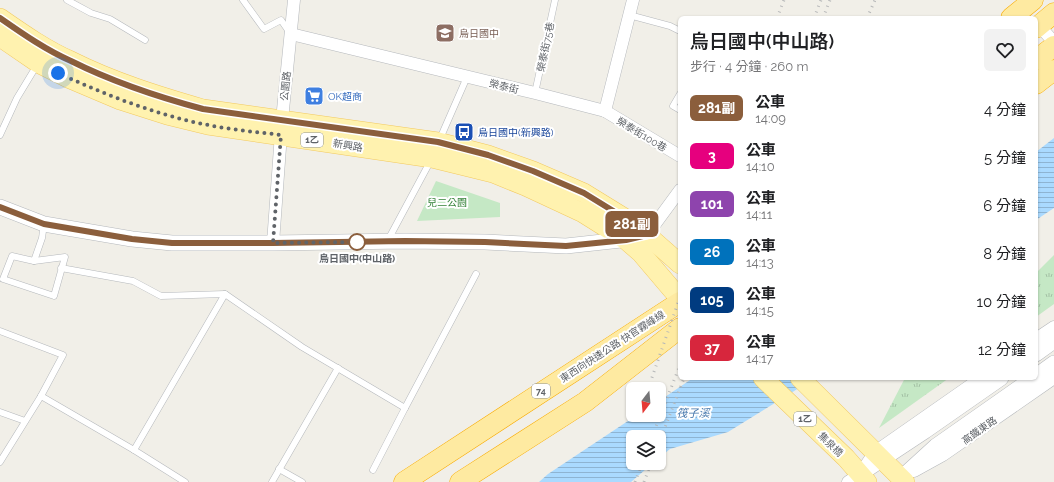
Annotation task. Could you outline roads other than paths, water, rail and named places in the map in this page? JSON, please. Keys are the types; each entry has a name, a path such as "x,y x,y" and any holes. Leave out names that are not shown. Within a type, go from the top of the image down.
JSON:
{"highway":[{"path":"1014,16 1034,0"},
{"path":"1038,55 1054,12"},
{"path":"1038,82 1054,70"},
{"name":"東西向快速公路 快官霧峰線","path":"404,482 678,302"},
{"path":"460,482 585,402 678,330"}],"main road":[{"name":"新興路","path":"0,18 25,36 70,61 131,87 166,99 282,128 435,150 488,155 533,171 584,193 623,217 647,235"},
{"name":"新興路","path":"0,37 38,63 68,78 120,100 160,113 208,125 282,128"},
{"name":"新興路","path":"435,150 525,186 583,213 626,240"},
{"name":"1乙","path":"647,235 678,262"},
{"name":"1乙","path":"626,240 641,253 678,299"},
{"name":"集泉橋","path":"765,380 848,459 858,479"},
{"name":"1乙","path":"802,380 875,452 901,481"}],"street":[{"name":"公園路","path":"273,243 294,0"},
{"path":"605,111 633,0"},
{"path":"1038,49 1054,22"},
{"name":"榮泰街","path":"291,34 605,111"},
{"name":"榮泰街100巷","path":"605,111 678,155"},
{"path":"0,207 44,224 132,239 172,243 485,242 566,246 626,240 647,235 678,193"},
{"path":"1038,338 1054,326"},
{"path":"1038,353 1054,341"},
{"path":"1038,375 1054,363"},
{"name":"高鐵東路","path":"901,481 943,455 1054,378"},
{"path":"858,479 875,452 978,380"},
{"path":"875,452 925,431 998,380"},
{"name":"高鐵東路","path":"901,481 936,446 1030,380"}],"lane":[{"path":"67,0 91,13 110,19 145,40"},
{"path":"242,0 264,29 282,20 291,34"},
{"name":"榮泰街75巷","path":"535,93 555,0"},
{"path":"629,15 670,26 678,30"},
{"path":"0,135 17,98 38,63"},
{"path":"387,242 435,150 467,77"},
{"path":"678,97 673,106 678,109"},
{"path":"34,261 42,238 44,224"},
{"path":"12,256 34,261 65,256 54,296 2,278 12,256"},
{"path":"62,268 133,281 161,296 225,294 302,347 405,408"},
{"path":"373,470 476,274"},
{"path":"134,450 225,294"},
{"path":"0,331 63,355 41,396 0,462"},
{"path":"272,482 338,368"},
{"path":"41,396 134,450 185,482"},
{"path":"0,412 25,421"},
{"path":"279,469 302,482"}],"water":[{"path":"1054,138 1054,208 1038,219 1038,150"},
{"name":"筏子溪","path":"690,380 812,380 728,432 670,449 666,452 666,430 626,430 626,470 645,470 631,482 539,482 548,474 626,422 666,422 666,396"}],"railway":[{"path":"778,16 784,0"},
{"path":"815,16 821,0"},
{"path":"824,16 830,0"},
{"path":"868,16 875,0"},
{"path":"650,382 678,303"},
{"path":"655,430 678,370"},
{"path":"664,430 683,380"},
{"path":"635,482 639,470"},
{"path":"644,482 648,470"}],"place":[{"name":"烏日國中","path":"445,33"},
{"name":"OK超商","path":"314,96"},
{"name":"烏日國中(新興路)","path":"464,132"},
{"name":"烏日國中(中山路)","path":"357,242"}],"park label":[{"name":"兒二公園","path":"447,202"}]}
